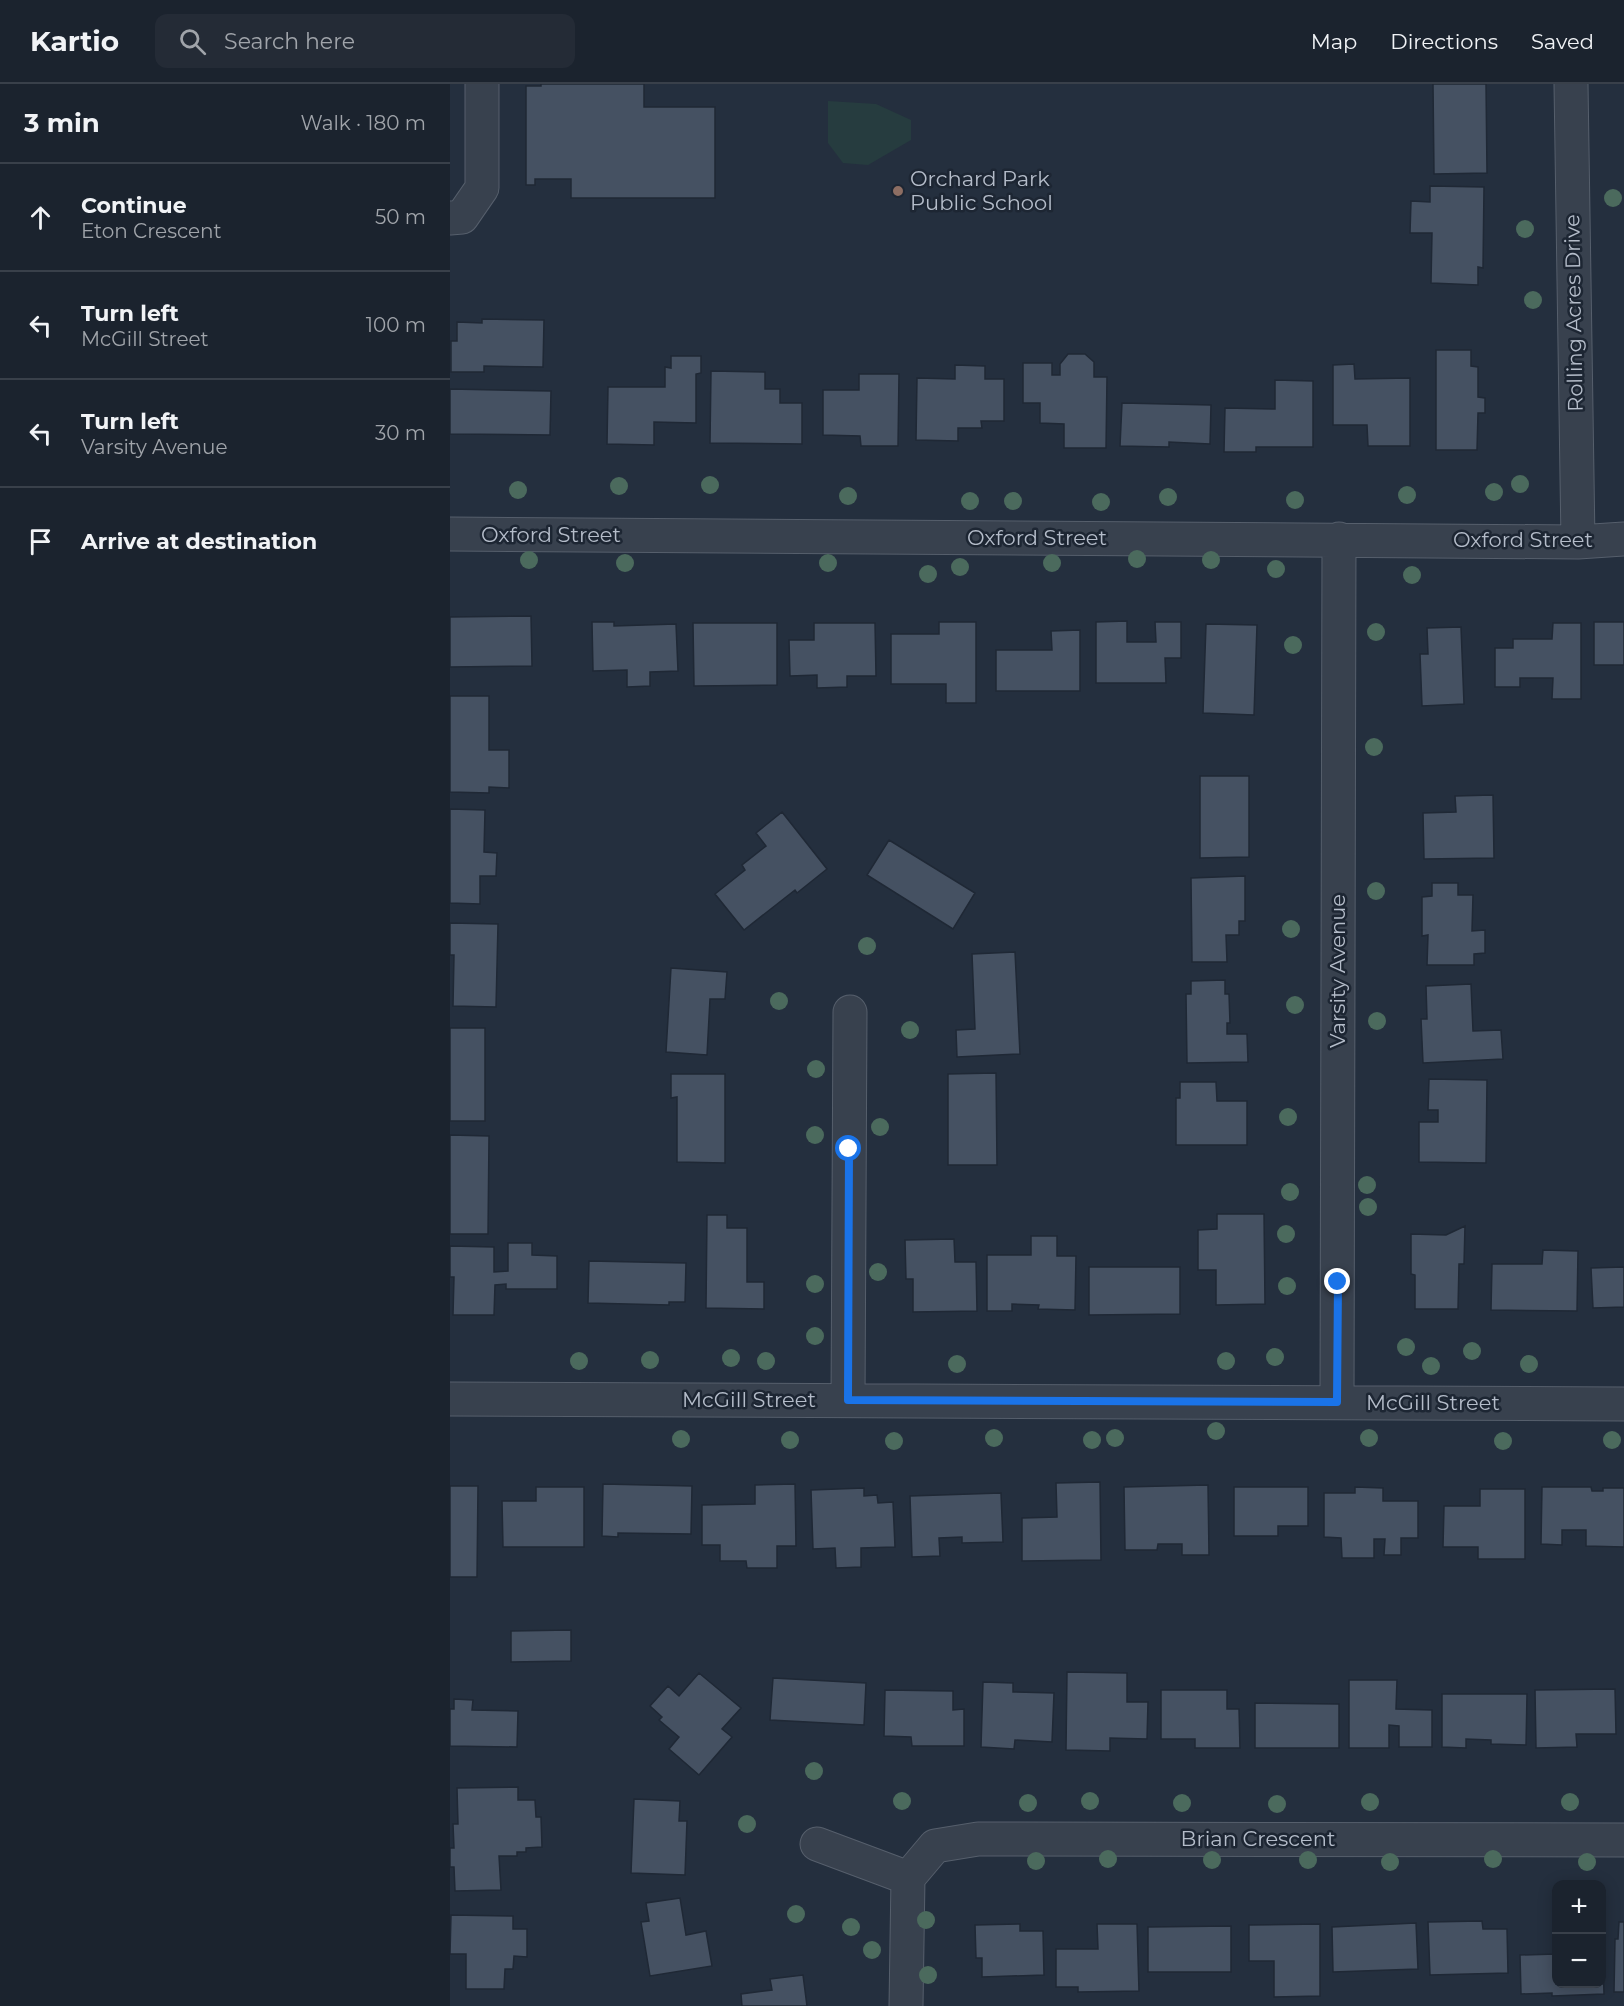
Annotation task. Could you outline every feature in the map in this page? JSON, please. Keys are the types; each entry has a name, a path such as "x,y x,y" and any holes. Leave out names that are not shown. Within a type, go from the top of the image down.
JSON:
{"street":[{"path":"450,218 462,217 482,188 482,84"},
{"name":"Rolling Acres Drive","path":"1571,84 1578,542"},
{"name":"Oxford Street","path":"450,534 1578,542 1624,539"},
{"name":"Varsity Avenue","path":"1337,1402 1339,539"},
{"path":"848,1400 850,1012"},
{"name":"McGill Street","path":"450,1399 1624,1404"},
{"name":"Brian Crescent","path":"908,1878 935,1846 978,1839 1624,1840"},
{"path":"817,1844 908,1878 906,2006"}],"green space":[{"path":"828,101 876,104 911,120 911,140 868,165 843,163 828,143"}],"building":[{"path":"541,84 644,84 644,107 715,107 715,198 571,198 571,179 535,179 535,185 526,185 526,86 541,86"},
{"path":"1433,84 1486,84 1487,173 1434,174"},
{"path":"1430,186 1484,187 1483,268 1478,267 1478,285 1431,283 1432,233 1410,233 1411,201 1430,202"},
{"path":"482,319 544,320 543,367 484,366 484,372 451,372 451,341 457,341 457,322 482,323"},
{"path":"1436,350 1471,350 1471,366 1478,367 1478,397 1485,398 1485,413 1478,413 1477,450 1436,450"},
{"path":"1068,354 1085,354 1094,362 1094,377 1107,377 1106,448 1064,448 1064,424 1040,423 1040,403 1023,403 1023,363 1052,363 1052,375 1060,375 1060,364"},
{"path":"671,356 701,356 701,373 696,374 696,423 654,422 654,445 607,444 608,387 665,387 665,367 671,368"},
{"path":"1354,364 1355,379 1410,378 1410,446 1368,446 1367,425 1333,425 1333,365"},
{"path":"955,365 985,366 985,379 1004,379 1004,421 981,421 982,428 958,428 958,441 916,440 917,378 955,379"},
{"path":"711,371 765,372 765,389 780,389 780,403 802,403 802,444 710,443"},
{"path":"859,374 899,374 898,446 861,446 860,436 823,435 823,390 859,390"},
{"path":"1275,380 1313,381 1313,447 1256,447 1256,452 1224,452 1225,408 1275,409"},
{"path":"450,389 551,391 550,435 450,434"},
{"path":"1122,403 1211,405 1210,444 1169,442 1169,447 1120,446"},
{"path":"531,616 532,666 450,667 450,617"},
{"path":"1127,621 1127,642 1156,642 1155,622 1181,622 1181,658 1165,658 1166,683 1096,683 1096,622"},
{"path":"592,622 614,622 614,626 676,624 678,671 650,672 650,686 627,687 627,670 593,671"},
{"path":"939,622 976,622 976,703 946,703 946,684 891,684 891,634 939,634"},
{"path":"1594,622 1624,622 1624,665 1594,665"},
{"path":"693,623 777,623 777,685 694,686"},
{"path":"814,623 875,623 876,676 847,676 847,687 817,688 817,675 790,676 789,640 814,640"},
{"path":"1553,623 1581,623 1581,699 1552,699 1553,678 1520,678 1520,687 1495,687 1495,648 1513,648 1513,639 1552,639"},
{"path":"1206,624 1257,625 1254,715 1203,713"},
{"path":"1461,627 1464,704 1422,706 1420,654 1428,654 1427,628"},
{"path":"1080,630 1080,691 996,691 996,650 1052,650 1051,631"},
{"path":"450,696 489,696 489,750 509,750 509,788 489,787 489,793 450,792"},
{"path":"1200,776 1249,776 1249,857 1200,858"},
{"path":"1493,795 1494,858 1424,859 1423,813 1456,812 1455,796"},
{"path":"450,809 485,810 484,852 497,853 496,876 480,876 480,904 450,903"},
{"path":"782,812 827,869 797,893 795,890 744,930 715,894 745,870 742,865 766,846 756,833"},
{"path":"889,840 975,893 953,929 867,875"},
{"path":"1245,876 1245,921 1239,921 1239,935 1226,935 1227,962 1192,962 1191,878"},
{"path":"1432,883 1458,883 1458,895 1473,895 1472,931 1485,930 1485,953 1474,954 1474,965 1427,965 1428,935 1422,936 1422,897 1432,896"},
{"path":"450,923 498,924 496,1007 453,1006 454,955 450,955"},
{"path":"1015,952 1020,1054 957,1057 956,1030 975,1029 972,954"},
{"path":"671,968 727,972 725,999 710,999 707,1055 666,1052"},
{"path":"1225,980 1225,994 1229,994 1230,1023 1227,1023 1227,1034 1247,1034 1248,1062 1187,1063 1186,994 1191,994 1191,981"},
{"path":"1471,984 1473,1031 1501,1030 1503,1059 1423,1063 1421,1019 1427,1019 1426,986"},
{"path":"450,1028 485,1028 485,1121 450,1121"},
{"path":"996,1073 997,1165 948,1165 948,1074"},
{"path":"671,1074 725,1074 725,1163 677,1162 677,1097 671,1098"},
{"path":"1429,1079 1487,1080 1486,1163 1419,1162 1419,1122 1438,1122 1438,1110 1428,1110"},
{"path":"1180,1082 1216,1082 1217,1101 1247,1101 1247,1145 1176,1145 1176,1098 1180,1098"},
{"path":"450,1135 489,1136 488,1234 450,1234"},
{"path":"1217,1214 1264,1214 1265,1304 1216,1305 1216,1270 1198,1270 1198,1230 1217,1229"},
{"path":"707,1215 727,1215 727,1228 747,1228 747,1282 764,1282 764,1309 706,1308"},
{"path":"1465,1226 1464,1264 1459,1264 1458,1309 1415,1309 1415,1275 1411,1274 1411,1234 1446,1235"},
{"path":"1031,1236 1057,1236 1057,1256 1076,1256 1075,1310 1038,1309 1039,1305 1012,1304 1012,1311 987,1311 987,1255 1031,1255"},
{"path":"954,1239 955,1262 976,1262 977,1311 913,1312 913,1279 906,1279 905,1240"},
{"path":"508,1243 532,1243 532,1255 557,1256 557,1289 506,1289 506,1284 495,1285 494,1315 453,1315 454,1277 450,1277 450,1246 494,1247 494,1272 508,1271"},
{"path":"1543,1250 1578,1251 1577,1311 1491,1310 1492,1264 1542,1264"},
{"path":"589,1261 686,1263 685,1302 669,1302 669,1305 588,1303"},
{"path":"1089,1267 1180,1267 1180,1314 1089,1315"},
{"path":"1624,1267 1624,1307 1593,1308 1591,1268"},
{"path":"1100,1482 1101,1560 1022,1561 1022,1518 1057,1517 1056,1483"},
{"path":"603,1484 692,1486 691,1534 618,1533 618,1537 602,1536"},
{"path":"795,1484 796,1546 777,1546 777,1568 747,1568 746,1561 720,1561 720,1545 702,1545 702,1505 755,1504 755,1485"},
{"path":"1208,1485 1209,1555 1182,1555 1182,1544 1158,1544 1157,1550 1125,1550 1124,1487"},
{"path":"450,1486 478,1486 477,1577 450,1577"},
{"path":"536,1487 584,1487 584,1547 503,1547 502,1501 536,1501"},
{"path":"1234,1487 1308,1487 1308,1526 1278,1526 1278,1536 1234,1536"},
{"path":"1355,1487 1383,1488 1383,1501 1418,1501 1418,1538 1401,1538 1401,1555 1384,1555 1385,1539 1374,1539 1374,1558 1342,1558 1341,1538 1324,1537 1324,1493 1355,1493"},
{"path":"1542,1487 1591,1487 1592,1491 1603,1491 1603,1488 1624,1488 1624,1547 1586,1546 1586,1530 1562,1530 1562,1545 1541,1544"},
{"path":"864,1488 864,1496 877,1495 878,1503 893,1502 895,1547 861,1548 861,1567 836,1568 835,1548 813,1549 811,1490"},
{"path":"1480,1489 1525,1489 1525,1559 1478,1559 1478,1547 1443,1547 1444,1506 1480,1506"},
{"path":"1001,1493 1003,1542 962,1543 962,1537 939,1538 940,1556 912,1557 910,1496"},
{"path":"571,1630 571,1661 511,1662 511,1631"},
{"path":"1067,1672 1127,1673 1127,1702 1148,1702 1147,1739 1110,1738 1110,1751 1066,1750"},
{"path":"699,1673 741,1708 722,1729 732,1737 699,1775 669,1749 679,1737 659,1720 662,1717 650,1706 668,1686 679,1696"},
{"path":"773,1678 866,1683 864,1725 770,1720"},
{"path":"1349,1680 1397,1680 1396,1709 1432,1710 1432,1747 1399,1747 1399,1726 1389,1725 1389,1748 1349,1748"},
{"path":"983,1682 1013,1683 1013,1692 1054,1693 1052,1742 1015,1740 1014,1749 981,1747"},
{"path":"1615,1689 1616,1734 1576,1734 1577,1747 1536,1748 1535,1690"},
{"path":"885,1690 953,1691 953,1710 964,1709 964,1746 912,1746 911,1737 884,1736"},
{"path":"1161,1690 1227,1690 1227,1709 1239,1709 1240,1748 1195,1748 1195,1739 1161,1739"},
{"path":"1442,1694 1527,1694 1526,1745 1491,1744 1491,1740 1466,1739 1466,1748 1442,1747"},
{"path":"454,1699 473,1700 472,1710 518,1711 517,1747 450,1746 450,1709 454,1709"},
{"path":"1255,1703 1339,1704 1339,1748 1255,1748"},
{"path":"518,1787 518,1800 535,1800 536,1817 541,1817 542,1847 526,1848 526,1852 517,1852 517,1856 499,1856 501,1890 455,1891 454,1867 450,1867 450,1848 454,1848 453,1824 458,1824 457,1788"},
{"path":"634,1799 680,1801 679,1821 687,1821 685,1875 631,1873"},
{"path":"680,1898 686,1935 706,1931 712,1966 650,1976 641,1922 649,1921 646,1903"},
{"path":"451,1915 513,1916 513,1929 527,1929 527,1957 514,1956 513,1969 505,1969 504,1989 466,1989 466,1954 450,1954"},
{"path":"1482,1921 1483,1929 1507,1929 1508,1973 1430,1975 1428,1922"},
{"path":"1619,1922 1624,1922 1624,1992 1614,1992 1615,1939 1618,1939"},
{"path":"1416,1923 1418,1969 1333,1972 1332,1927"},
{"path":"1020,1924 1020,1931 1043,1931 1044,1975 982,1977 982,1958 976,1958 975,1925"},
{"path":"1097,1924 1137,1924 1139,1991 1078,1992 1078,1987 1056,1987 1056,1949 1098,1949"},
{"path":"1320,1924 1320,1996 1274,1997 1274,1961 1249,1961 1249,1925"},
{"path":"1231,1926 1231,1972 1148,1972 1148,1927"},
{"path":"1552,1954 1552,1988 1604,1988 1604,1994 1552,1996 1552,1993 1521,1994 1520,1955"},
{"path":"803,1975 807,2006 742,2006 741,1994 772,1990 770,1979"}],"place":[{"name":"Orchard Park Public School","path":"898,191"}],"route":[{"path":"849,1149 848,1400 1337,1402 1338,1282"}]}
